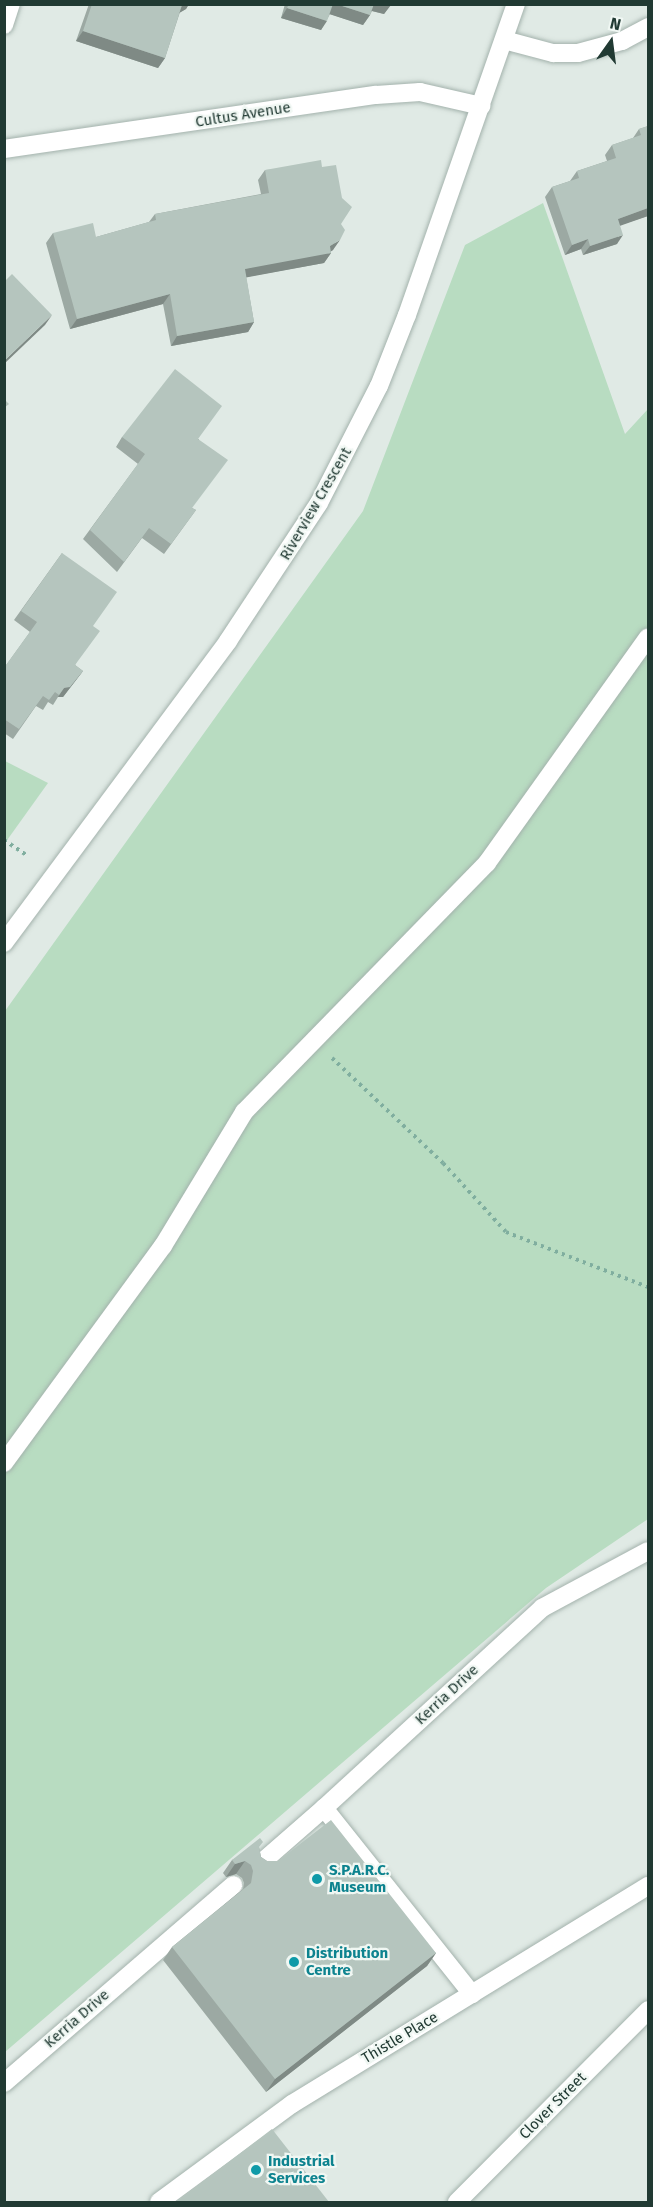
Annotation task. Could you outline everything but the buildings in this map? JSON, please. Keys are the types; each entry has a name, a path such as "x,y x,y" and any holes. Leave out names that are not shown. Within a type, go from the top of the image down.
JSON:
{"street":[{"path":"4,25 11,4"},
{"name":"Riverview Crescent","path":"4,943 228,641 319,503 379,386 428,260 516,4"},
{"path":"504,40 553,53 578,53 622,41 648,27"},
{"name":"Cultus Avenue","path":"4,149 376,95 420,92 482,106"},
{"path":"4,1463 163,1245 244,1112 487,863 648,637"},
{"name":"Kerria Drive","path":"261,1863 542,1608 648,1551"},
{"path":"324,1808 472,1994"},
{"name":"Kerria Drive","path":"4,2084 233,1885"},
{"name":"Thistle Place","path":"159,2202 291,2104 648,1886"},
{"name":"Clover Street","path":"457,2202 648,2010"}],"path":[{"path":"4,840 28,856"},
{"path":"313,1040 443,1163 506,1232 648,1287"}],"green space":[{"path":"543,203 625,434 648,409 648,1519 546,1588 5,2052 5,1011 363,511 465,245"},
{"path":"5,761 48,783 5,843"}],"place":[{"name":"S.P.A.R.C. Museum","path":"317,1879"},
{"name":"Distribution Centre","path":"294,1962"},
{"name":"Industrial Services","path":"256,2170"}]}
